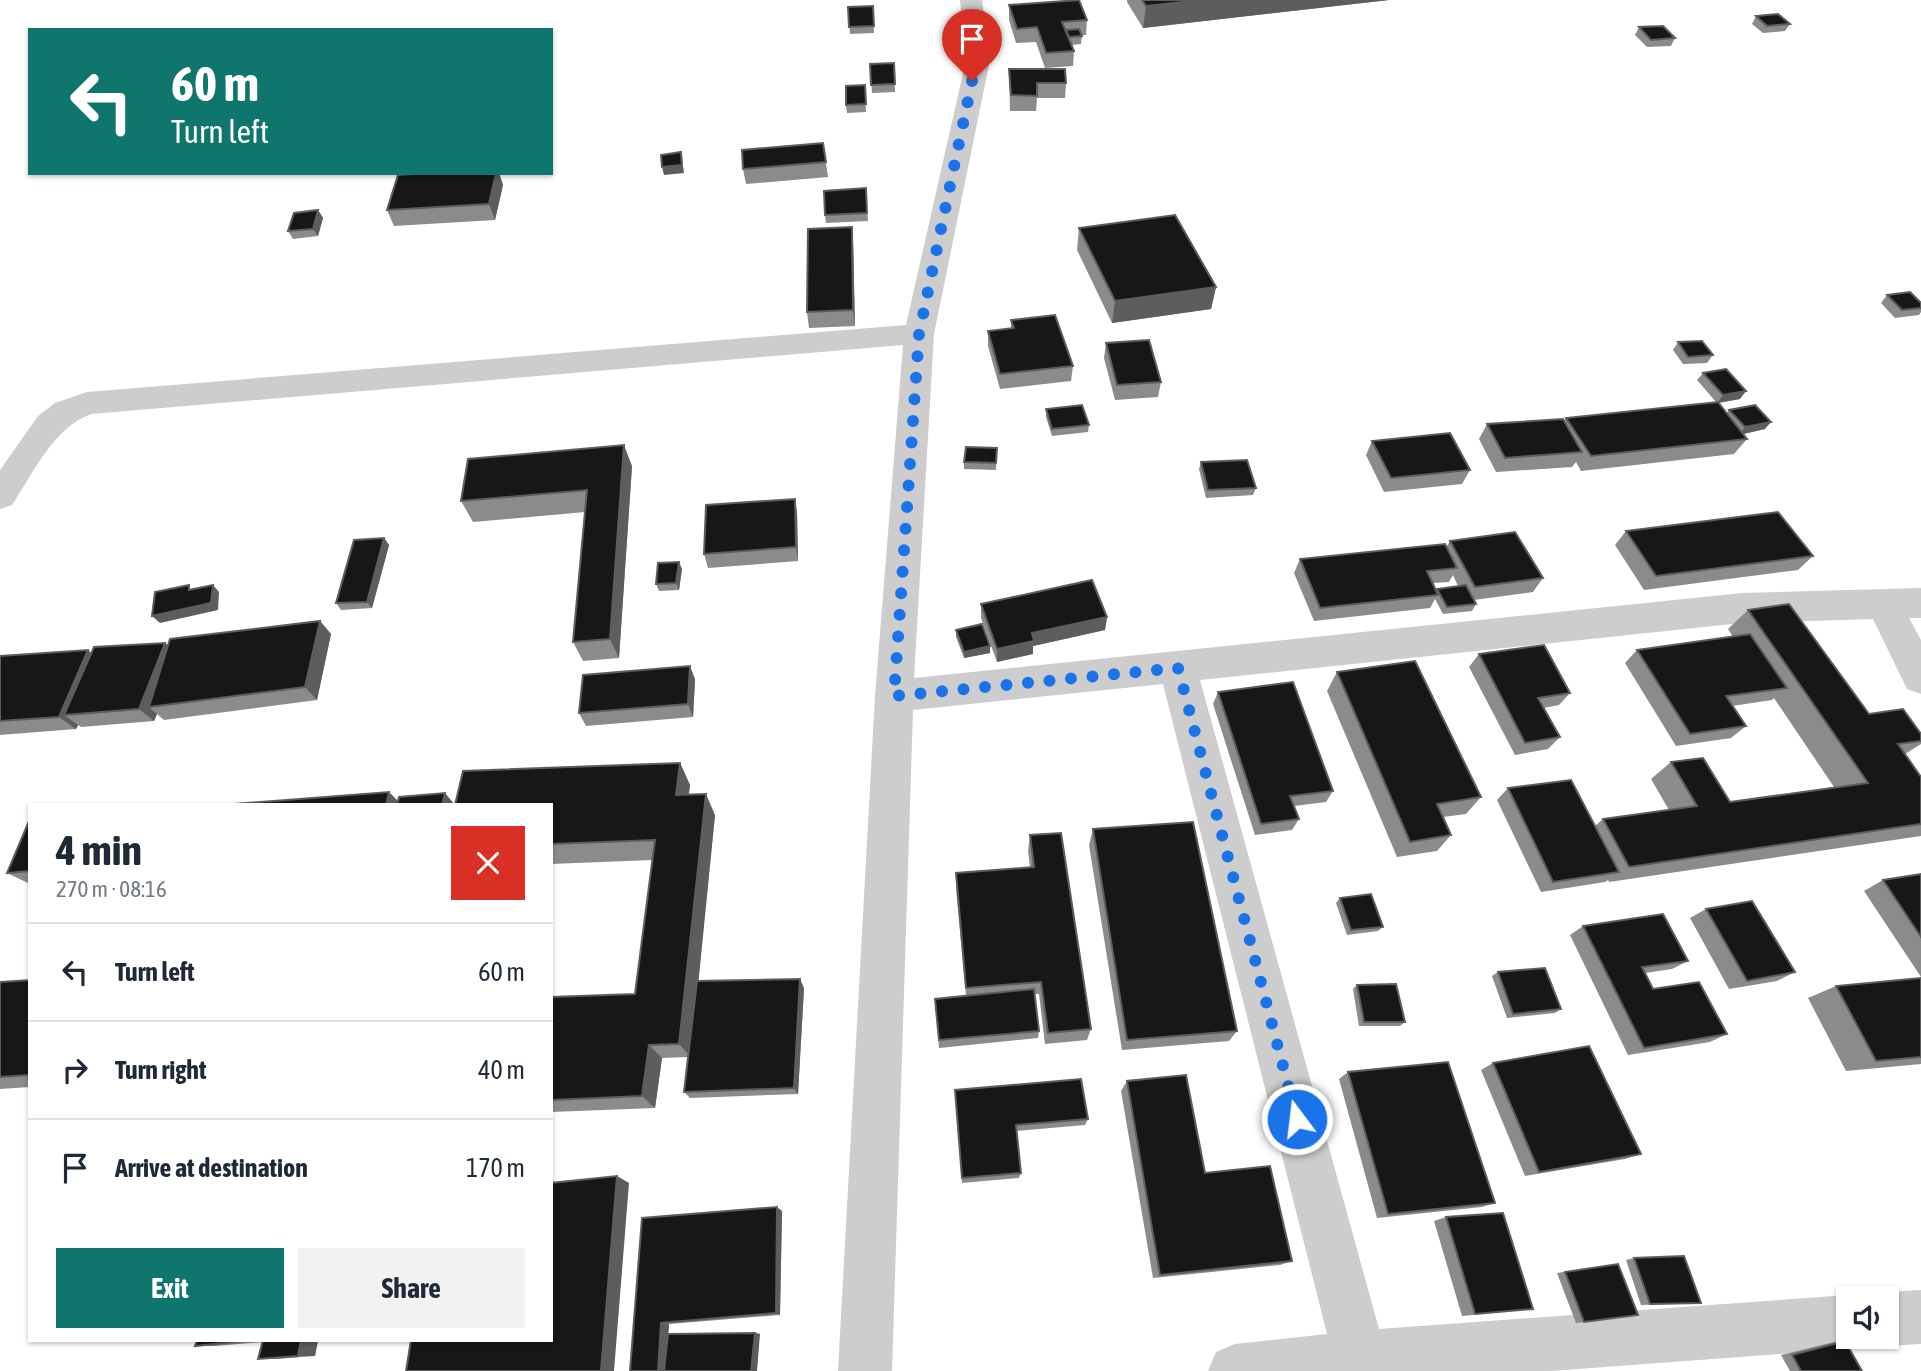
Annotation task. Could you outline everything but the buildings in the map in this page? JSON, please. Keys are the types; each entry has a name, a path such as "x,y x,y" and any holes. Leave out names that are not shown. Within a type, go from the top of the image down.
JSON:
{"street":[{"path":"865,1371 894,696 919,334 978,60 971,0"},
{"path":"0,496 49,425 66,411 86,403 919,334"},
{"path":"894,696 1742,608 1903,605 1921,678"},
{"path":"1178,668 1360,1357"},
{"path":"1899,1318 1921,1317"},
{"path":"1235,1371 1360,1357 1836,1323"}],"route":[{"path":"972,81 919,334 894,696 1178,668 1297,1119"}]}
